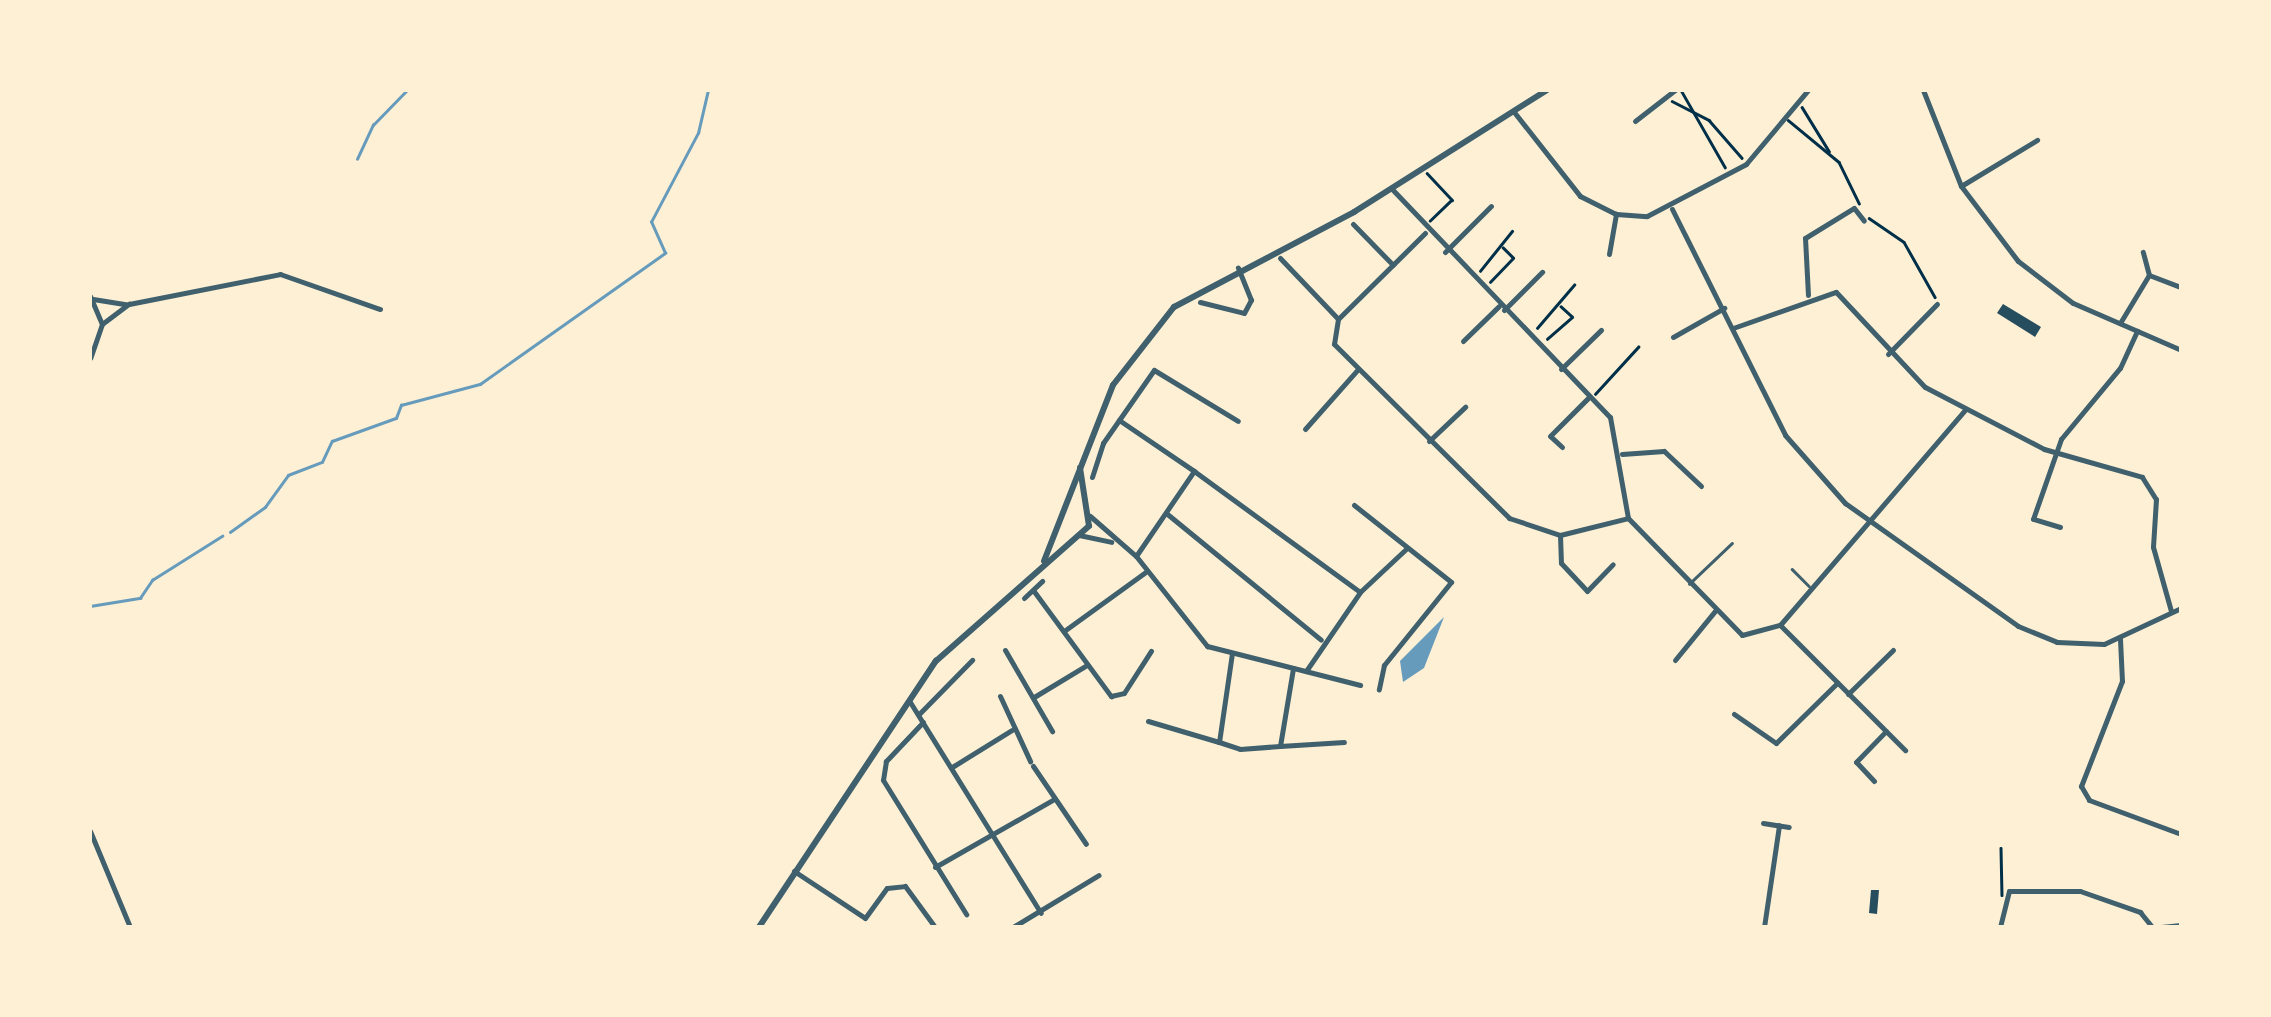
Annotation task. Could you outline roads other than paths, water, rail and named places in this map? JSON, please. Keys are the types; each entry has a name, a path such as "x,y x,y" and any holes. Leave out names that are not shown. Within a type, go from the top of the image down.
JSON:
{"street":[{"path":"1044,560 1061,507 1113,386 1158,322 1238,268 1391,188 1546,90"},
{"path":"1635,121 1670,100 1677,90"},
{"path":"1512,109 1560,176 1616,214 1672,209 1746,164 1788,120 1808,90"},
{"path":"1923,90 1961,186 2044,285 2181,350"},
{"path":"1961,186 2037,140"},
{"path":"1391,188 1424,230 1615,424 1628,518 1715,610 1750,637 1780,625 1966,409"},
{"path":"1446,252 1490,206"},
{"path":"1808,295 1802,248 1813,228 1854,208 1864,220"},
{"path":"1672,209 1784,435 1868,520 2037,636 2074,646 2120,638 2181,608"},
{"path":"1609,254 1616,214"},
{"path":"1352,224 1393,265"},
{"path":"1424,230 1338,319 1331,338 1428,441 1509,518 1560,534 1628,518"},
{"path":"2120,323 2149,275 2143,252"},
{"path":"1280,258 1338,319"},
{"path":"1200,302 1244,313 1251,300 1238,268"},
{"path":"1463,341 1542,272"},
{"path":"91,298 129,304 280,274 380,309"},
{"path":"2149,275 2181,287"},
{"path":"1733,328 1808,295 1836,292 1888,354 1966,409 2056,454 2150,483 2153,547 2172,611"},
{"path":"91,298 102,324"},
{"path":"1888,354 1939,302"},
{"path":"90,358 102,324 129,304"},
{"path":"1673,337 1724,308"},
{"path":"1562,369 1601,330"},
{"path":"2060,527 2033,520 2056,454 2137,331"},
{"path":"1305,429 1358,369"},
{"path":"1092,477 1118,420 1158,370 1238,421"},
{"path":"1562,447 1550,436 1590,398"},
{"path":"1428,441 1464,407"},
{"path":"1118,420 1360,592"},
{"path":"1622,454 1664,451 1702,486"},
{"path":"1080,464 1088,512 1118,545 1136,556 1198,639 1232,652 1360,684"},
{"path":"1136,556 1194,471"},
{"path":"1354,505 1450,588 1384,665 1379,689"},
{"path":"1061,507 1088,512"},
{"path":"759,927 908,699 969,626 1077,536 1088,512"},
{"path":"1166,513 1322,640"},
{"path":"1056,524 1077,536 1118,545"},
{"path":"1560,534 1560,564 1587,591 1614,564"},
{"path":"1306,671 1322,640 1360,592 1407,548"},
{"path":"1064,631 1147,571"},
{"path":"1024,598 1042,581"},
{"path":"1033,590 1114,697 1151,650"},
{"path":"1675,660 1715,610"},
{"path":"1780,625 1905,750"},
{"path":"2120,638 2122,681 2082,786 2089,800 2181,834"},
{"path":"1004,650 1052,730"},
{"path":"1848,694 1893,650"},
{"path":"1218,742 1232,652"},
{"path":"918,714 972,660"},
{"path":"1033,698 1086,664"},
{"path":"1280,746 1294,668"},
{"path":"1734,714 1776,742 1838,683"},
{"path":"1000,696 1012,730 1086,844"},
{"path":"908,699 1041,913"},
{"path":"1148,720 1218,742 1280,746 1344,742"},
{"path":"923,722 882,774 934,867 966,914"},
{"path":"952,767 1012,730"},
{"path":"1874,781 1856,762 1886,732"},
{"path":"934,867 1054,799"},
{"path":"1763,824 1789,827"},
{"path":"1764,927 1778,826"},
{"path":"90,831 92,846 130,927"},
{"path":"794,872 865,918"},
{"path":"1013,927 1099,876"},
{"path":"860,927 898,884 935,927"},
{"path":"2000,927 2003,896 2080,892 2140,912 2152,927"},
{"path":"2161,927 2181,926"},
{"path":"1669,927 1738,927"}],"lane":[{"path":"1689,584 1732,543"},
{"path":"1792,569 1813,589"}],"water":[{"path":"1444,617 1424,668 1403,682 1400,661"}],"waterway":[{"path":"357,159 373,125 407,90"},
{"path":"230,532 265,507 288,475 322,462 332,441 396,418 401,405 480,384 665,253 651,222 698,133 708,90"},
{"path":"90,606 140,598 152,580 222,536"}]}
